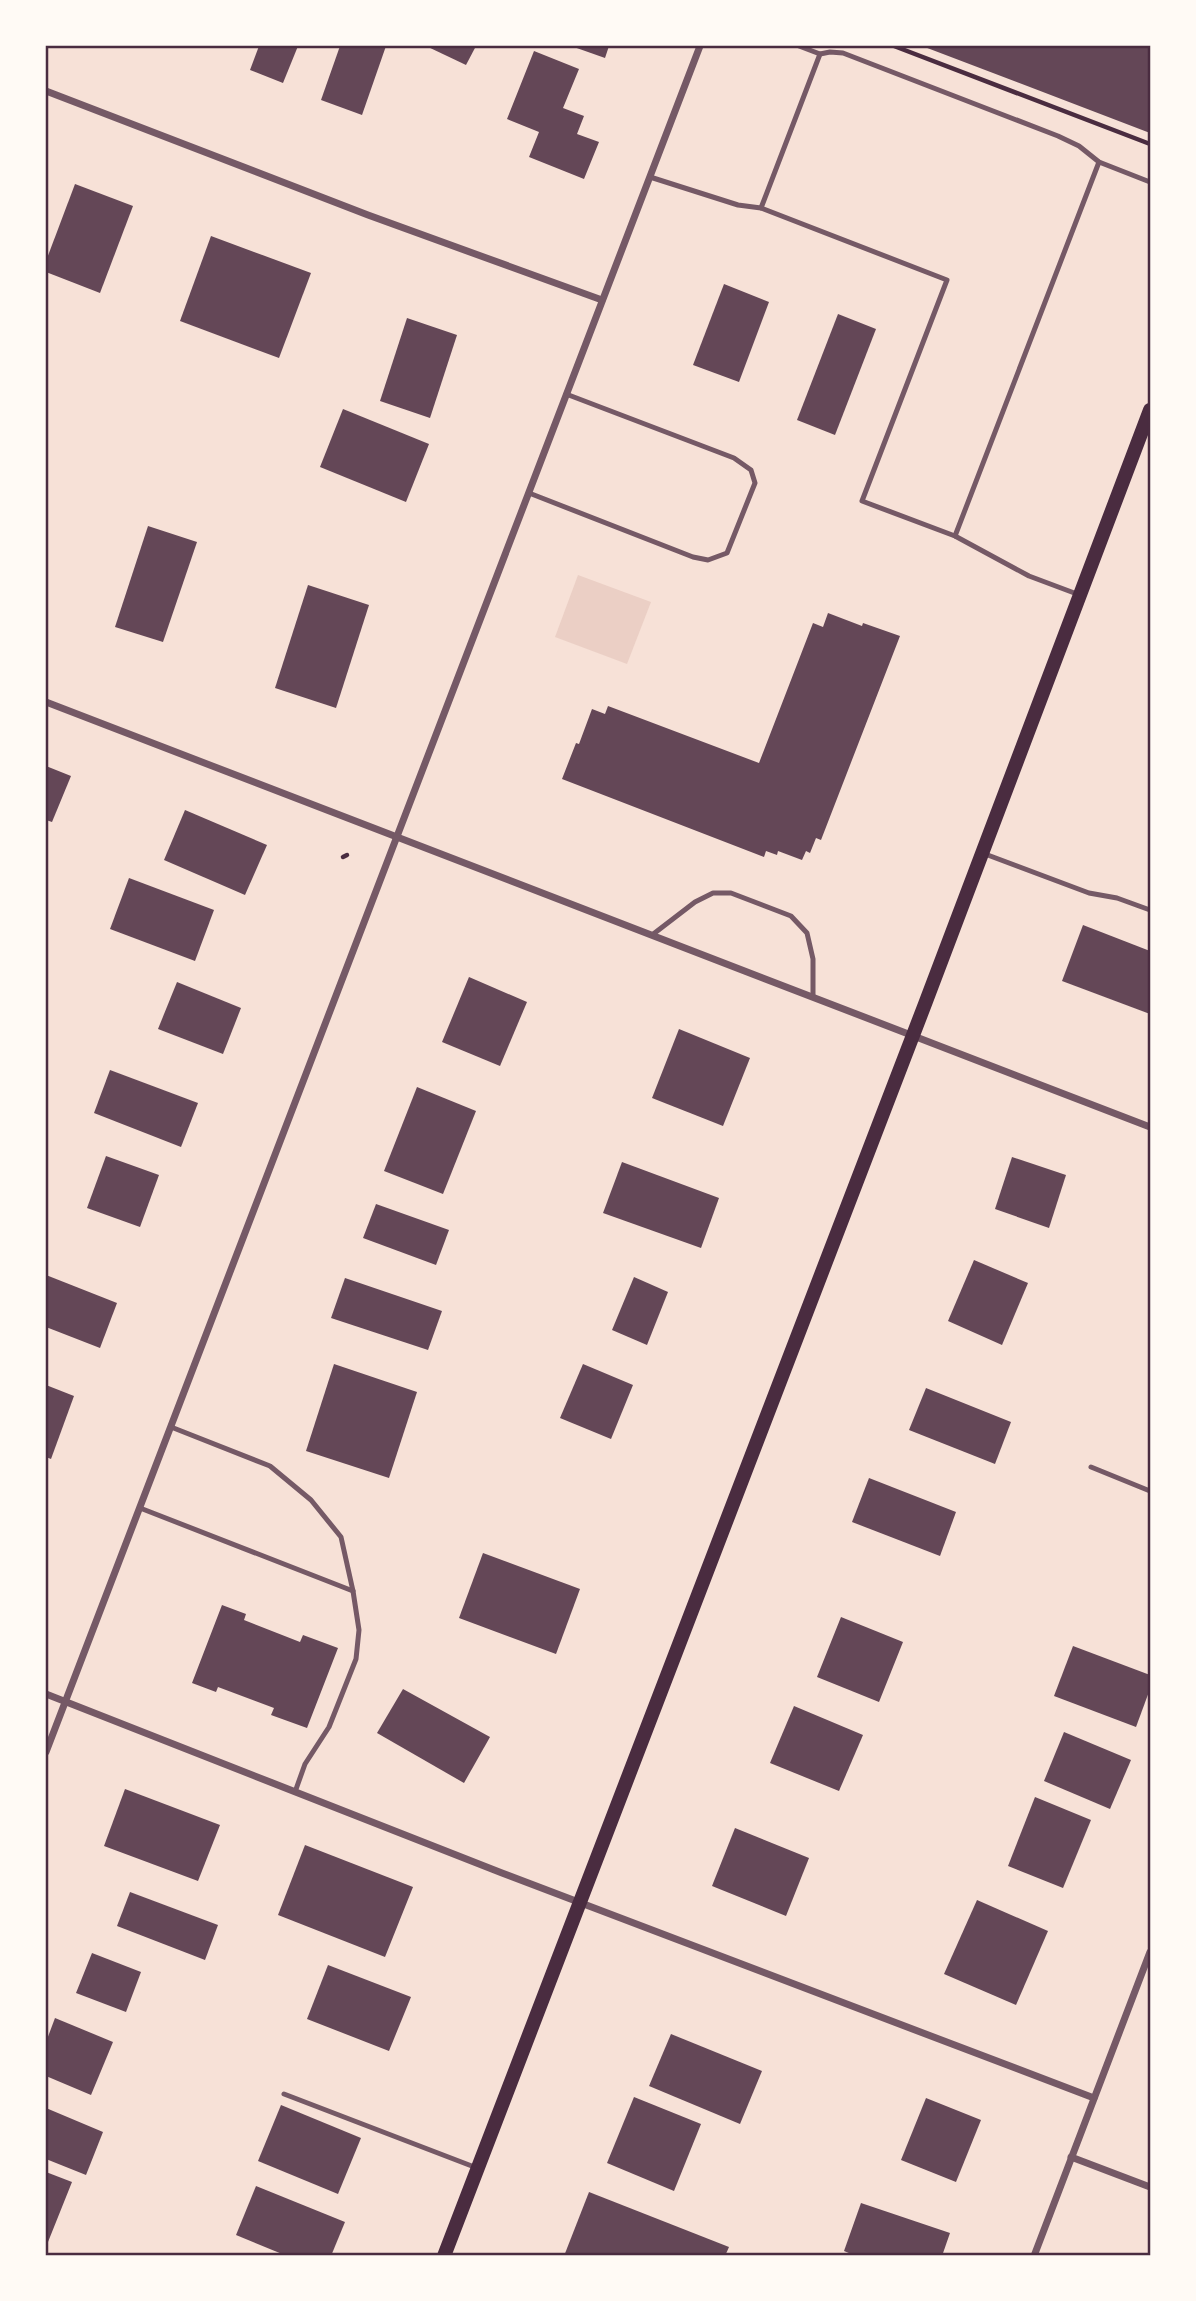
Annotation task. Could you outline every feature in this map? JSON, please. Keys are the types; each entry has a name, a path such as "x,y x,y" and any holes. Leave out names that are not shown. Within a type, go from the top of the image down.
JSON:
{"main road":[{"path":"444,2256 1080,595 1148,426 1150,410"}],"street":[{"path":"46,1752 700,46"},
{"path":"46,91 368,215 602,300"},
{"path":"46,702 1150,1127"},
{"path":"46,1694 579,1902 1094,2098"},
{"path":"1034,2256 1150,1952"},
{"path":"1071,2157 1150,2187"}],"lane":[{"path":"799,46 820,54 843,53 1058,136 1079,146 1099,162 1150,182"},
{"path":"761,208 820,54"},
{"path":"955,537 1099,162"},
{"path":"650,177 738,205 761,208 947,279 862,501 955,537 1029,576 1080,595"},
{"path":"529,493 708,560 727,553 755,483 751,470 733,458 566,394"},
{"path":"982,853 1089,893 1117,898 1150,910"},
{"path":"652,935 695,902 713,893 731,893 792,916 807,933 813,959 813,997"},
{"path":"171,1427 270,1465 311,1500 341,1537 359,1630 356,1659 329,1727 305,1764 295,1791"},
{"path":"1091,1466 1150,1490"},
{"path":"139,1508 353,1591"},
{"path":"284,2094 477,2168"}],"path":[{"path":"894,46 1150,144"}],"shaded area":[{"path":"578,575 651,602 627,664 555,637"}],"building":[{"path":"259,46 298,46 283,83 250,70"},
{"path":"340,46 386,46 362,115 321,100"},
{"path":"426,46 476,46 466,65"},
{"path":"571,46 609,46 605,58"},
{"path":"922,46 1150,46 1150,133 1022,84"},
{"path":"534,51 579,69 563,108 584,116 577,134 599,142 584,179 529,157 539,132 507,119"},
{"path":"75,184 133,206 100,293 46,272 46,261"},
{"path":"211,236 311,273 279,358 180,321"},
{"path":"724,284 769,302 739,382 693,365"},
{"path":"838,314 876,329 835,435 797,420"},
{"path":"407,318 457,335 430,418 380,401"},
{"path":"343,409 429,444 406,502 320,467"},
{"path":"148,526 197,542 163,642 115,627"},
{"path":"308,585 369,605 336,708 275,688"},
{"path":"828,613 900,636 821,840 816,838 810,853 806,851 802,860 778,851 777,855 766,851 764,857 562,779 592,709 605,714 608,706 759,763 813,623 823,627"},
{"path":"46,766 71,776 52,822 46,820"},
{"path":"185,810 267,845 245,895 164,860"},
{"path":"129,878 214,910 195,961 110,929"},
{"path":"1083,925 1150,951 1150,1014 1062,981"},
{"path":"469,977 527,1002 500,1066 442,1042"},
{"path":"177,982 241,1008 223,1054 158,1029"},
{"path":"679,1029 750,1058 723,1126 652,1098"},
{"path":"110,1070 198,1103 181,1147 94,1113"},
{"path":"417,1087 476,1111 443,1194 384,1171"},
{"path":"106,1156 159,1175 140,1227 87,1208"},
{"path":"1012,1157 1066,1175 1049,1228 995,1209"},
{"path":"622,1162 719,1198 701,1248 603,1213"},
{"path":"376,1204 449,1230 436,1265 363,1238"},
{"path":"974,1260 1028,1283 1002,1345 948,1321"},
{"path":"46,1275 117,1303 100,1348 46,1327"},
{"path":"634,1277 668,1292 647,1345 612,1330"},
{"path":"345,1278 442,1311 428,1350 331,1318"},
{"path":"334,1364 417,1392 389,1478 306,1451"},
{"path":"583,1364 633,1385 611,1439 560,1418"},
{"path":"46,1385 74,1396 51,1459 46,1457"},
{"path":"926,1388 1011,1422 995,1464 909,1430"},
{"path":"869,1478 956,1512 940,1556 852,1522"},
{"path":"483,1553 580,1589 556,1654 459,1618"},
{"path":"222,1605 246,1614 244,1620 300,1642 303,1635 338,1648 307,1728 271,1715 274,1708 218,1687 216,1692 192,1683"},
{"path":"841,1617 903,1642 879,1702 817,1677"},
{"path":"1073,1646 1150,1675 1150,1689 1136,1727 1054,1696"},
{"path":"403,1689 490,1737 464,1783 377,1733"},
{"path":"794,1706 863,1735 839,1791 770,1763"},
{"path":"1064,1732 1131,1760 1110,1809 1044,1781"},
{"path":"125,1789 220,1825 198,1881 104,1846"},
{"path":"1035,1797 1091,1820 1063,1888 1008,1866"},
{"path":"735,1828 809,1858 786,1916 712,1886"},
{"path":"305,1845 413,1887 385,1957 278,1915"},
{"path":"130,1892 218,1925 205,1960 117,1926"},
{"path":"977,1900 1048,1931 1016,2005 944,1974"},
{"path":"92,1953 141,1972 126,2012 76,1993"},
{"path":"328,1965 411,1997 389,2051 307,2019"},
{"path":"55,2018 113,2042 91,2095 46,2076 46,2042"},
{"path":"671,2034 762,2071 740,2124 649,2086"},
{"path":"634,2097 701,2124 674,2191 607,2163"},
{"path":"926,2098 981,2120 956,2182 901,2160"},
{"path":"281,2105 361,2138 338,2194 258,2161"},
{"path":"46,2108 103,2132 86,2175 46,2159"},
{"path":"46,2172 72,2182 46,2247"},
{"path":"256,2186 345,2222 331,2256 287,2256 236,2235"},
{"path":"589,2192 729,2247 725,2256 564,2256"},
{"path":"861,2203 950,2233 942,2256 856,2256 844,2251"}]}
